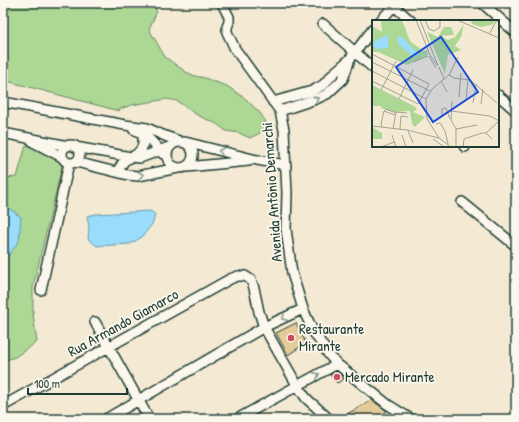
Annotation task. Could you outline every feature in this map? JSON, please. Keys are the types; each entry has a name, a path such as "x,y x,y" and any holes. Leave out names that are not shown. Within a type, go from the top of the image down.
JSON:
{"street":[{"name":"Avenida Antônio Demarchi","path":"222,3 229,17 227,32 235,49 280,111 284,130 286,165 286,229 292,273 303,309 316,336 337,364 386,404 411,419"},
{"path":"482,3 516,33"},
{"path":"381,20 396,5 410,20"},
{"path":"323,24 372,67"},
{"path":"273,102 312,91 323,85 349,60 372,30"},
{"path":"280,111 327,94 343,79 349,60"},
{"path":"499,97 516,111"},
{"path":"3,102 147,128 189,145 194,154 191,163 187,166"},
{"path":"125,125 143,134 154,142 167,158"},
{"path":"3,133 140,158 169,147"},
{"path":"117,172 124,161 137,154 142,148 143,134"},
{"path":"23,137 69,161 138,176 187,166 257,160"},
{"path":"178,168 169,163 166,152 173,143 182,142 257,160 286,165"},
{"path":"72,146 80,152 80,156 69,161 62,154 65,147 72,146"},
{"path":"41,290 69,161"},
{"path":"462,202 516,246"},
{"name":"Rua Armando Giamarco","path":"3,406 230,279 238,276 245,276 250,280 254,288 264,327"},
{"path":"106,419 264,327 303,309"},
{"path":"95,322 149,419"},
{"path":"264,327 306,398 328,418"},
{"path":"237,419 337,364"}],"green space":[{"path":"3,3 151,3 157,11 149,29 165,57 186,72 227,86 246,99 260,113 266,122 260,133 250,138 239,133 226,131 217,124 197,115 177,101 167,99 132,105 120,109 119,111 3,80"},
{"path":"26,145 58,157 63,162 33,287 33,314 37,342 15,357 3,361 3,178 17,177"}],"water":[{"path":"6,206 21,217 19,241 3,263 3,207"},
{"path":"150,211 155,214 153,223 142,237 130,244 97,246 88,239 89,227 87,216 96,214"}],"building":[{"name":"Restaurante Mirante","path":"296,323 306,343 288,355 276,333"},
{"name":"Mercado Mirante","path":"337,372 344,379 337,383 330,375"},
{"path":"372,400 387,411 383,414 388,419 338,419"}],"place":[{"name":"Restaurante Mirante","path":"291,338"},
{"name":"Mercado Mirante","path":"337,377"}]}
